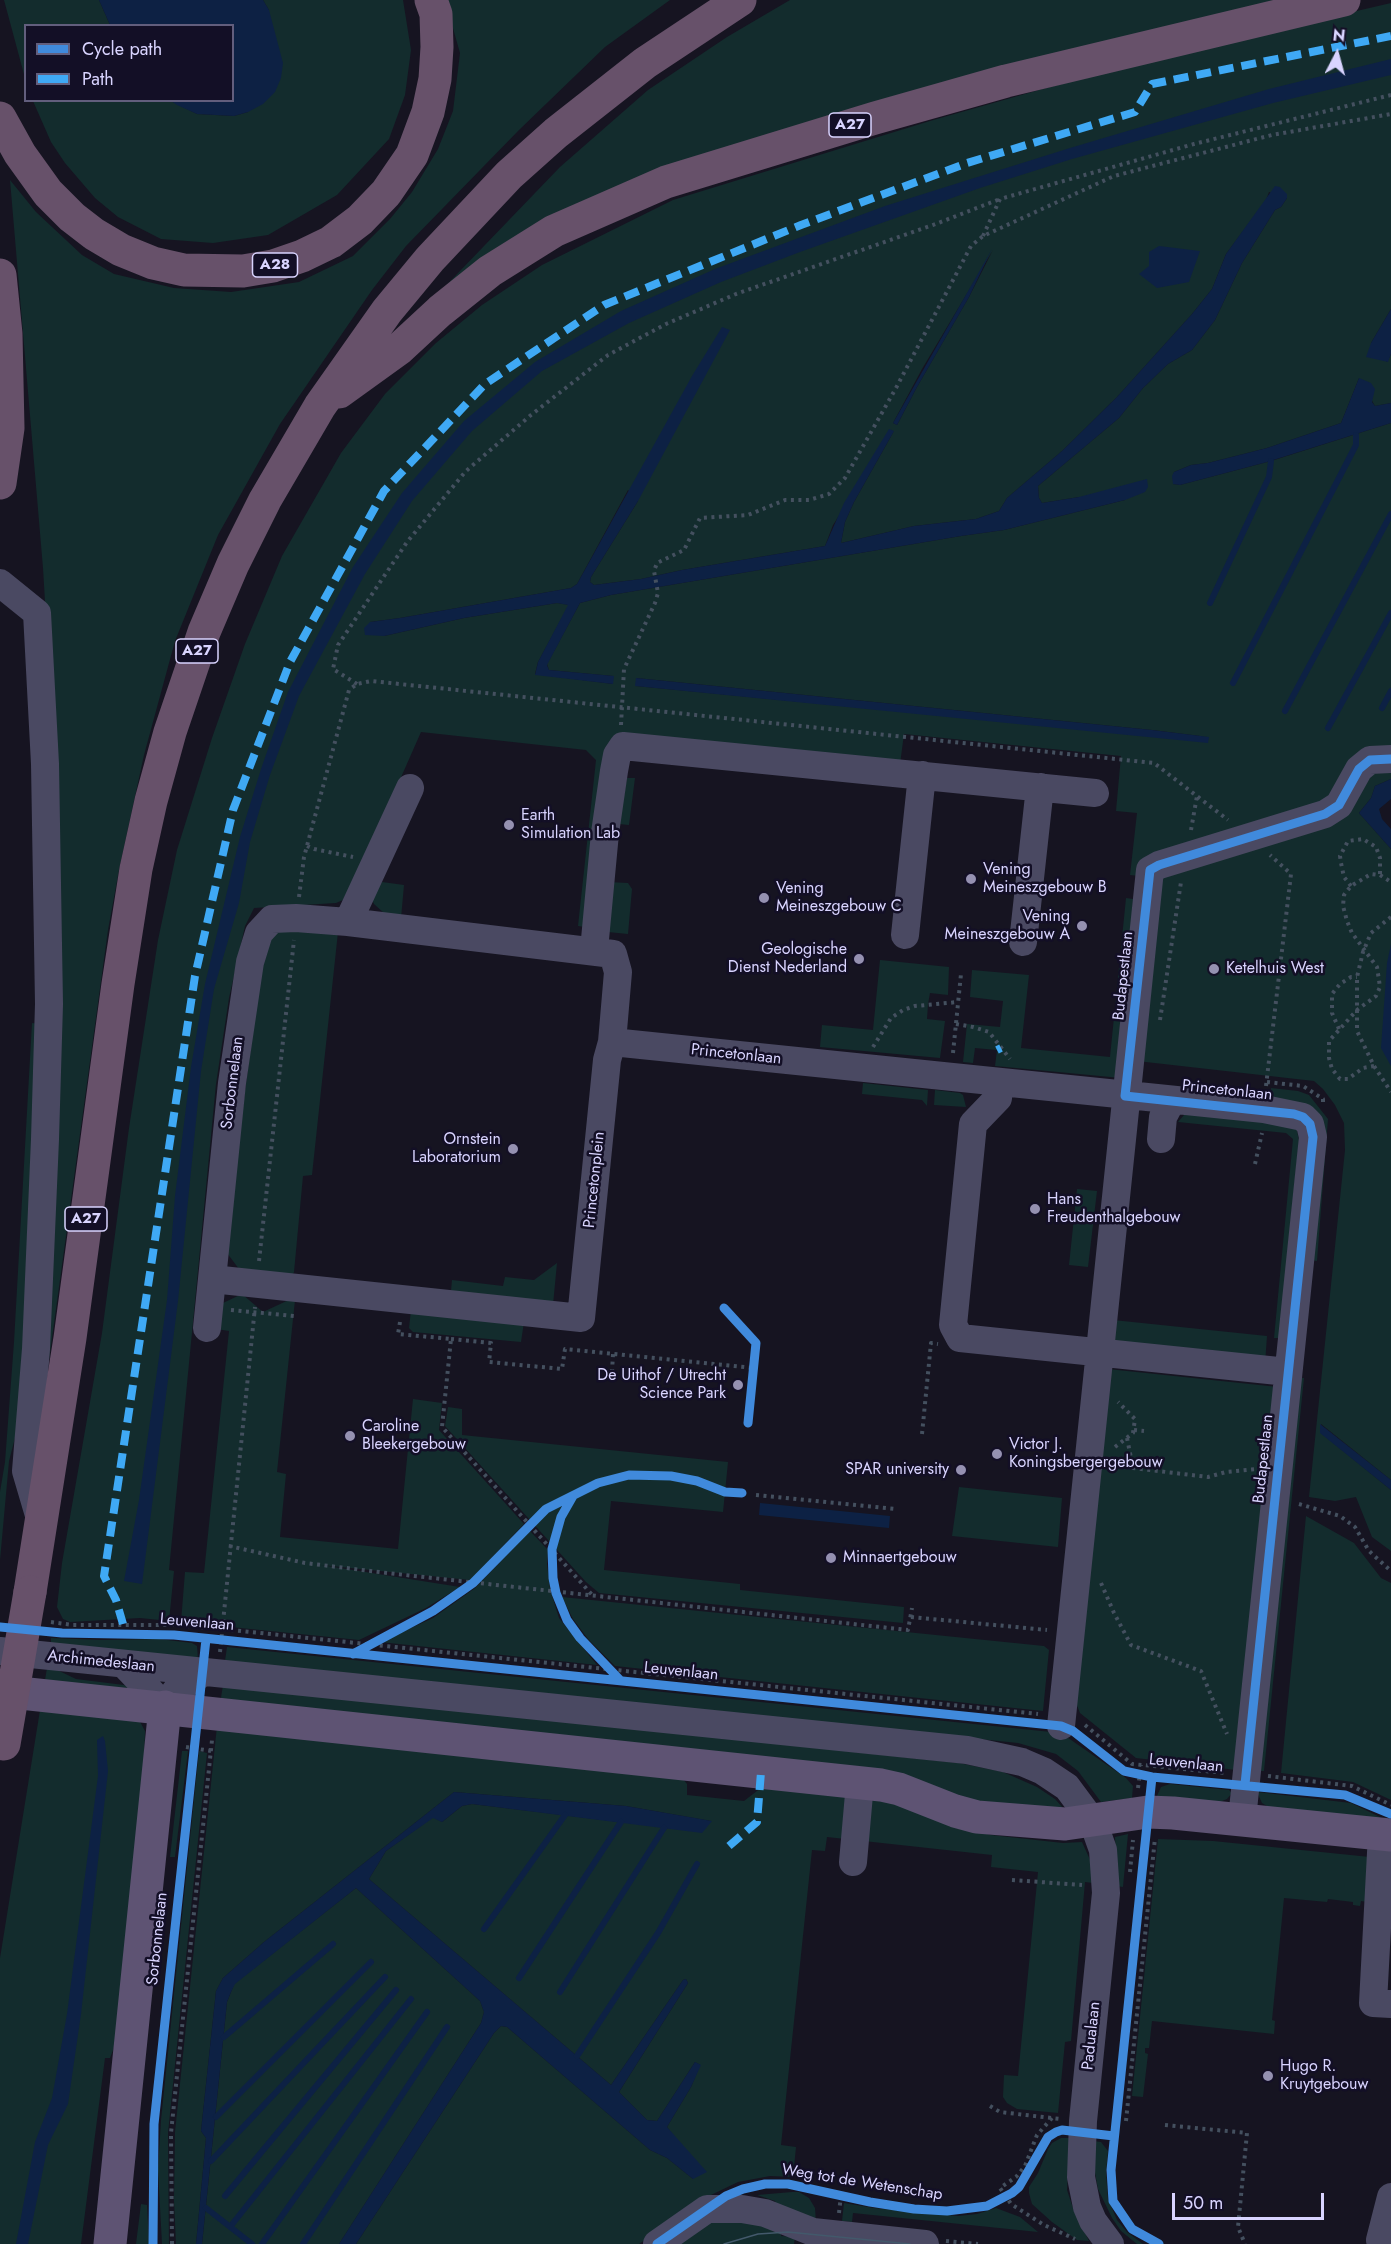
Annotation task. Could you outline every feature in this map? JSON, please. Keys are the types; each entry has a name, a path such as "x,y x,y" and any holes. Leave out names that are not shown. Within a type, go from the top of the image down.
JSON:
{"highway":[{"name":"A28","path":"0,118 20,154 48,193 87,228 121,250 153,263 183,270 243,271 273,266 332,242 360,220 386,193 412,155 428,112 435,79 436,14 431,0"},
{"path":"320,406 387,311 429,259 509,175 556,132 635,70 740,0"},
{"name":"A27","path":"2,1755 70,1338 118,984 136,869 151,801 170,732 204,632 233,564 266,500 320,406 400,348 440,311 490,272 554,231 666,182 1006,81 1344,0"},
{"path":"0,275 6,334 8,428 0,483"}],"main road":[{"path":"0,1691 860,1783 899,1789 977,1817 1065,1824 1242,1819 1389,1822"},
{"name":"Sorbonnelaan","path":"111,2244 165,1707"}],"street":[{"name":"A27","path":"0,583 37,614 45,764 49,1004 36,1349 26,1471 41,1522"},
{"path":"594,950 605,833 617,755 623,746 1095,793"},
{"path":"1186,856 1325,814 1339,805 1359,769 1370,760 1391,759"},
{"path":"905,935 922,775"},
{"path":"1023,942 1040,787"},
{"path":"348,922 410,788"},
{"name":"Budapestlaan","path":"1061,1721 1150,870 1186,856"},
{"path":"296,918 348,922 613,954 618,972 612,1042"},
{"name":"Sorbonnelaan","path":"214,1318 212,1279 232,1083 250,963 259,933 272,919 296,918"},
{"name":"Princetonlaan","path":"612,1042 1125,1096 1169,1119 1294,1114 1303,1117 1310,1124 1312,1137"},
{"name":"Princetonplein","path":"402,1301 581,1318 607,1060 612,1042"},
{"path":"999,1083 998,1098 973,1124 953,1325 960,1338 1288,1372"},
{"name":"Budapestlaan","path":"1242,1819 1312,1137"},
{"path":"212,1279 255,1298 402,1301"},
{"name":"Archimedeslaan","path":"0,1651 211,1672"},
{"path":"124,1664 165,1707 175,1692 211,1672 968,1750 1022,1762 1043,1771 1067,1787 1093,1822"},
{"path":"853,1862 860,1783"},
{"name":"Padualaan","path":"1093,1822 1103,1850 1106,1893 1083,2127 1081,2177 1093,2221 1110,2244"},
{"path":"1389,1822 1384,1903 1373,2003 1391,2004"},
{"path":"1380,2240 1391,2196"},
{"path":"657,2244 707,2210 742,2209 765,2213 790,2225 818,2244"},
{"path":"790,2225 813,2232 925,2244"}],"path":[{"path":"357,684 333,669 338,645 407,542 466,471 531,415 608,355 666,324 736,294 1000,199 1194,144 1391,95"},
{"path":"621,708 624,669 658,593 654,571 657,563 684,550 700,518 748,515 785,500 809,500 829,494 845,478 896,388 971,246 983,236 1114,176 1272,135 1391,114"},
{"path":"983,236 1000,199"},
{"path":"211,1672 222,1629 296,918 307,846 349,690 357,684 370,681 1154,763 1250,837 1291,874 1267,1082"},
{"path":"1159,1023 1165,1000 1167,966 1197,796"},
{"path":"1351,886 1344,877 1340,856 1348,842 1363,839 1376,847 1380,858 1380,875"},
{"path":"307,846 376,861"},
{"path":"1374,1066 1363,1068 1348,1079 1341,1079 1332,1070 1329,1041 1357,1010 1376,996 1380,987 1377,967 1353,933 1342,906 1344,895 1351,886 1371,874 1380,875 1391,882"},
{"path":"1391,917 1371,933 1357,977 1357,1031 1374,1066 1391,1092"},
{"path":"950,1077 961,974"},
{"path":"1339,1029 1332,1013 1332,994 1351,977 1357,977"},
{"path":"863,1068 877,1039 891,1018 915,1006 958,1002"},
{"path":"956,1024 989,1032 1006,1055 1027,1071 1032,1086"},
{"path":"255,1298 294,1316"},
{"path":"214,1318 255,1298"},
{"path":"402,1301 398,1334 491,1343 489,1362 562,1369 565,1349 753,1369"},
{"path":"451,1339 442,1427 526,1529 552,1549 594,1597"},
{"path":"922,1434 931,1343"},
{"path":"612,1372 613,1354"},
{"path":"1134,1430 1144,1431"},
{"path":"1127,1438 1134,1468 1208,1477 1226,1472 1278,1467"},
{"path":"756,1494 896,1509"},
{"path":"1275,1497 1340,1516 1355,1527 1369,1551 1391,1571"},
{"path":"526,1529 537,1517"},
{"path":"552,1565 552,1549 555,1539"},
{"path":"230,1546 305,1563 469,1586 908,1630 912,1608"},
{"path":"469,1586 480,1576"},
{"path":"553,1578 560,1605"},
{"path":"1100,1582 1131,1645 1201,1671 1230,1743"},
{"path":"911,1617 1071,1632"},
{"path":"44,1621 73,1625 222,1629 1061,1721"},
{"path":"353,1654 386,1635"},
{"path":"603,1662 621,1681"},
{"path":"764,1696 1061,1721 1076,1718 1132,1764 1352,1786 1389,1822"},
{"path":"193,1760 206,1713"},
{"path":"172,2244 171,2133 206,1713"},
{"path":"1127,2008 1152,1823"},
{"path":"996,2201 1012,2192 1048,2137 1058,2131 1131,2121 1152,1823"},
{"path":"990,2106 1000,2112 1052,2118 1083,2127"},
{"path":"1012,2192 1000,2188 1016,2177 1025,2166 1038,2135 1052,2118"},
{"path":"1160,2124 1247,2133 1238,2227 1245,2244"},
{"path":"1012,2192 1011,2204 1044,2225 1081,2241"}],"green space":[{"path":"4,0 99,0 110,24 24,24 24,74"},
{"path":"263,0 403,0 411,50 405,95 389,139 337,195 268,235 213,243 161,239 118,217 95,198 65,163 51,142 33,102 173,102 197,114 234,116 248,112 269,10"},
{"path":"445,0 670,0 605,47 519,130 406,246 372,290 280,424 218,535 175,641 144,755 119,870 108,930 41,1418 50,685 43,568 10,180 36,212 82,255 114,274 174,288 231,292 299,282 353,256 390,219 412,192 438,149 453,111 460,53"},
{"path":"790,0 1284,0 759,142 434,298 560,167 648,90 727,37"},
{"path":"1391,3 1391,309 1371,343 1387,362 1391,354 1391,403 1375,406 1359,378 1341,423 1267,448 1191,465 1174,472 1173,484 1180,485 1271,461 1391,423 1391,751 1360,776 1391,765 1391,779 1375,786 1371,798 1359,813 1391,849 1391,1480 1321,1424 1321,1433 1391,1490 1391,1551 1372,1537 1356,1497 1335,1501 1309,1497 1345,1150 1344,1123 1335,1105 1314,1081 1137,1061 1140,876 1130,875 1137,813 1116,811 1121,756 904,734 900,764 617,736 585,927 578,926 596,760 586,750 421,732 365,859 343,900 336,903 254,908 245,926 229,998 216,1084 169,1570 174,1571 169,1621 140,1618 70,1622 63,1619 57,1607 62,1563 102,1333 129,1128 158,940 177,850 212,738 245,644 282,556 341,453 385,394 436,343 482,305 542,265 673,200 930,121 1202,47","holes":["1269,192 1287,198 1281,207 1275,210 1242,263 1215,320 1192,350 1168,364 1143,388 1119,418 1038,486 1042,503 1079,497 1125,500 1004,530 611,595 580,603 547,664 549,670 613,676 613,684 535,674 538,662 569,605 557,603 464,618 384,636 370,622 571,588 577,584 628,490 638,501 591,577 590,582 594,585 641,579 825,546 833,525 894,431 854,502 845,522 841,543 914,526 976,519 999,511 1007,498 1062,451 1117,397 1192,314 1212,289 1226,254 1266,200","993,250 897,425 893,423 922,369","636,678 1208,737 906,712 636,686"]},
{"path":"627,778 635,778 629,825 619,824"},
{"path":"382,882 404,885 401,918 385,914 374,904 372,899"},
{"path":"608,882 628,883 632,889 628,934 608,932"},
{"path":"1126,898 1133,899 1121,1078 995,1066 997,1050 975,1048 973,1063 963,1062 967,1024 1000,1027 1003,1001 970,997 972,970 1029,975 1021,1048 1110,1057"},
{"path":"275,930 338,932 312,1175 303,1176 292,1276 239,1269 227,1253 225,1242 262,963"},
{"path":"880,960 949,967 948,995 930,993 928,1004 927,1019 945,1021 940,1058 820,1047 822,1025 873,1030"},
{"path":"32,1023 39,1024 22,1411 9,1461 0,1560 0,1492 5,1462 14,1342"},
{"path":"863,1083 928,1090 927,1106 922,1100 862,1094"},
{"path":"1271,1088 1298,1091 1309,1095 1328,1119 1317,1261 1310,1260 1324,1149 1269,1100"},
{"path":"935,1090 960,1093 963,1095 966,1107 934,1105"},
{"path":"1190,1113 1287,1122 1297,1130 1299,1141 1279,1338 1274,1338 1293,1139 1286,1133 1178,1122 1184,1115"},
{"path":"1077,1189 1097,1191 1088,1267 1069,1265"},
{"path":"557,1263 553,1305 451,1291 452,1280 503,1286 505,1277 534,1280"},
{"path":"242,1294 263,1312 293,1298 295,1300 277,1472 286,1474 280,1537 398,1549 413,1399 442,1403 439,1430 524,1524 470,1580 321,1565 460,1587 426,1608 359,1640 181,1622 185,1572 204,1573 229,1331 216,1329 223,1303"},
{"path":"411,1310 524,1322 521,1342 413,1332 409,1328"},
{"path":"1113,1320 1267,1336 1265,1364 1110,1348"},
{"path":"1108,1369 1278,1387 1236,1770 1136,1758 1080,1713 1076,1703"},
{"path":"1298,1378 1304,1378 1264,1771 1259,1771"},
{"path":"448,1407 462,1409 462,1435 728,1462 723,1512 611,1501 604,1570 740,1584 740,1590 904,1607 903,1623 599,1593 586,1582 445,1426"},
{"path":"959,1487 1062,1498 1058,1547 952,1536"},
{"path":"1306,1516 1354,1543 1381,1578 1391,1583 1391,1800 1353,1782 1281,1773"},
{"path":"530,1531 548,1550 550,1589 559,1618 597,1665 380,1642 433,1618 475,1588"},
{"path":"562,1597 1044,1646 1049,1650 1043,1711 615,1666 588,1639 573,1619"},
{"path":"51,1638 159,1639 192,1643 197,1646 198,1659 51,1644"},
{"path":"227,1647 1061,1733 1126,1778 1133,1786 1132,1798 1101,1802 1078,1771 1056,1754 1018,1743 225,1661"},
{"path":"47,1668 53,1668 76,1679 124,1685 135,1689 44,1686"},
{"path":"223,1685 959,1763 1003,1772 1037,1787 1055,1799 1064,1809 1032,1808 220,1704"},
{"path":"41,1704 138,1718 145,1731 142,1821 122,2026 110,2058 105,2058 81,2244 0,2244 0,1958"},
{"path":"217,1726 679,1774 687,1784 687,1795 744,1801 766,1784 875,1795 957,1826 991,1835 1063,1843 1082,1842 1091,1862 1093,1883 1085,1882 1071,2041 1065,2042 1058,2113 1017,2109 1007,2103 1003,2097 1004,2075 1018,2076 1038,1872 991,1867 992,1855 827,1837 825,1851 812,1850 781,2145 796,2147 793,2177 770,2176 738,2182 711,2195 639,2244 356,2244 494,2033 501,2026 507,2027 650,2150 667,2158 693,2179 682,2147 667,2127 691,2087 700,2065 695,2062 657,2121 647,2120 619,2092 688,1983 686,1979 683,1980 611,2085 369,1879 386,1851 433,1817 442,1822 462,1806 472,1804 653,1826 711,1821 626,1806 454,1792 264,1942 223,1978 216,1991 201,2131 206,2138 196,2244 176,2244 175,2132"},
{"path":"182,1751 188,1751 175,1857 170,1857"},
{"path":"199,1751 207,1753 168,2133 169,2244 162,2244 158,2170 161,2120"},
{"path":"1170,1784 1229,1790 1232,1793 1227,1799 1217,1803 1156,1798 1161,1787"},
{"path":"1257,1792 1351,1803 1384,1819 1272,1809 1262,1803"},
{"path":"1128,1834 1123,1887 1117,1886 1115,1837"},
{"path":"1158,1839 1213,1841 1370,1857 1367,1902 1361,1901 1360,1906 1353,1905 1353,1902 1328,1899 1327,1902 1284,1898 1272,2020 1275,2021 1274,2034 1152,2021 1149,2048 1145,2048 1145,2053 1148,2054 1143,2097 1132,2096"},
{"path":"356,1888 480,2001 484,2012 481,2023 339,2244 202,2244 227,2002 234,1984"},
{"path":"1061,2138 1070,2138 1067,2190 1074,2211 1089,2241 1077,2240 1052,2222 1032,2204 1029,2193 1029,2187 1048,2149 1052,2143"},
{"path":"1093,2141 1101,2142 1108,2151 1106,2173 1108,2199 1117,2220 1127,2232 1143,2244 1137,2244 1121,2231 1112,2218 1098,2189 1093,2162"},
{"path":"799,2192 809,2198 815,2208 816,2223 778,2211 775,2201 757,2195"},
{"path":"844,2203 958,2216 977,2214 996,2208 1020,2217 1038,2232 853,2213 852,2222 842,2221"},
{"path":"141,2204 147,2205 149,2244 136,2244"},
{"path":"725,2218 781,2227 781,2236 795,2237 794,2244 674,2244 701,2225"}],"water":[{"path":"99,0 263,0 269,10 283,63 281,78 275,92 263,104 248,112 234,116 197,114 172,102 234,102 234,24 110,24"},
{"path":"1391,59 1391,75 1273,103 1072,159 980,188 721,282 629,323 542,371 472,431 412,501 365,574 299,696 270,775 250,842 239,903 214,989 201,1071 178,1301 142,1584 124,1581 139,1500 167,1300 175,1196 191,1067 205,984 240,837 288,692 353,567 402,493 464,421 535,362 621,311 715,269 885,206 1070,148 1269,89"},
{"path":"1275,186 1280,187 1287,194 1287,198 1281,207 1275,210 1242,263 1215,320 1192,350 1168,364 1143,388 1119,418 1038,486 1042,503 1079,497 1147,479 1148,487 1145,492 1125,500 1004,530 611,595 580,603 547,665 549,670 614,676 613,684 535,675 538,662 568,605 557,603 464,618 384,636 365,635 364,628 370,622 571,588 577,584 692,376 722,327 730,330 638,501 591,577 590,582 594,585 641,579 825,546 844,503 889,429 894,431 854,502 845,522 841,543 914,526 976,519 999,511 1007,498 1062,451 1117,397 1192,314 1212,289 1226,254"},
{"path":"1159,246 1200,251 1189,282 1157,288 1139,274 1149,266 1149,252"},
{"path":"992,249 969,297 897,425 893,423"},
{"path":"1391,309 1391,354 1388,362 1366,357 1371,343"},
{"path":"1359,378 1371,383 1375,389 1372,402 1375,406 1391,403 1391,423 1267,462 1180,485 1173,484 1174,472 1191,465 1267,448 1341,423"},
{"path":"636,678 1209,737 1208,743 635,686"},
{"path":"1391,779 1391,799 1379,809 1382,819 1391,829 1391,849 1359,813 1371,798 1375,786"},
{"path":"1391,944 1391,1066 1381,1048 1387,963"},
{"path":"1320,1424 1391,1480 1391,1490 1320,1433"},
{"path":"760,1503 890,1516 889,1528 759,1515"},
{"path":"103,1736 108,1771 81,2014 68,2104 48,2145 28,2244 16,2244 35,2142 52,2098 67,2014 98,1776 97,1740"},
{"path":"454,1792 626,1806 712,1821 702,1833 472,1804 462,1806 442,1822 433,1818 386,1851 369,1879 611,2085 683,1980 686,1979 688,1983 619,2092 647,2120 657,2121 695,2062 701,2065 691,2087 667,2127 707,2172 693,2179 667,2158 650,2150 507,2027 501,2026 494,2033 356,2244 339,2244 481,2023 484,2012 480,2001 356,1888 235,1984 231,1992 227,2002 202,2244 196,2244 206,2138 201,2131 216,1991 223,1978 264,1942"}],"waterway":[{"path":"1233,683 1356,445 1356,435"},
{"path":"1210,603 1269,477 1271,461"},
{"path":"1285,711 1391,514"},
{"path":"1328,728 1391,613"},
{"path":"1382,708 1391,691"},
{"path":"484,1929 565,1815"},
{"path":"519,1978 621,1822"},
{"path":"560,1992 664,1828"},
{"path":"577,2056 658,1933 697,1864"},
{"path":"224,2037 333,1944"},
{"path":"216,2117 371,1962"},
{"path":"211,2161 385,1977"},
{"path":"225,2196 396,1990"},
{"path":"230,2227 411,1999"},
{"path":"262,2244 427,2012"},
{"path":"303,2244 447,2027"},
{"path":"206,2208 252,2244"}],"tram line":[{"path":"724,2244 758,2234 788,2232 910,2244"}],"marked path":[{"path":"123,1624 116,1600 104,1576 195,976 233,810 290,662 384,491 485,384 604,305 801,225 967,163 1135,112 1152,84 1391,36"},
{"path":"997,1050 1001,1048"},
{"path":"729,1846 757,1822 761,1772"}],"cycle path":[{"path":"1245,1784 1313,1137 1310,1124 1303,1117 1294,1114 1125,1096 1150,870 1159,865 1325,814 1339,805 1359,769 1370,760 1391,759"},
{"path":"724,1308 756,1343 748,1423"},
{"path":"353,1654 433,1611 473,1583 546,1509 598,1483 629,1475 671,1476 697,1481 725,1492 742,1493"},
{"path":"573,1496 561,1517 552,1549 556,1593 567,1620 580,1638 621,1681"},
{"name":"Leuvenlaan","path":"0,1627 62,1633 174,1635 1061,1726 1073,1731 1124,1771 1152,1777 1345,1795 1391,1814"},
{"name":"Leuvenlaan","path":"153,2244 154,2124 206,1639"},
{"name":"Leuvenlaan","path":"1152,1777 1111,2170 1113,2201 1132,2229 1159,2244"},
{"name":"Weg tot de Wetenschap","path":"657,2244 726,2196 765,2184 788,2184 914,2209 947,2211 987,2206 1019,2187 1048,2137 1056,2132 1062,2130 1114,2136"}],"place":[{"name":"Earth Simulation Lab","path":"509,825"},
{"name":"Vening Meineszgebouw B","path":"971,879"},
{"name":"Vening Meineszgebouw C","path":"764,898"},
{"name":"Vening Meineszgebouw A","path":"1082,926"},
{"name":"Geologische Dienst Nederland","path":"859,959"},
{"name":"Ketelhuis West","path":"1214,969"},
{"name":"Ornstein Laboratorium","path":"513,1149"},
{"name":"Hans Freudenthalgebouw","path":"1035,1209"},
{"name":"De Uithof / Utrecht Science Park","path":"738,1385"},
{"name":"Caroline Bleekergebouw","path":"350,1436"},
{"name":"Victor J. Koningsbergergebouw","path":"997,1454"},
{"name":"SPAR university","path":"961,1470"},
{"name":"Minnaertgebouw","path":"831,1558"},
{"name":"Hugo R. Kruytgebouw","path":"1268,2076"}]}
